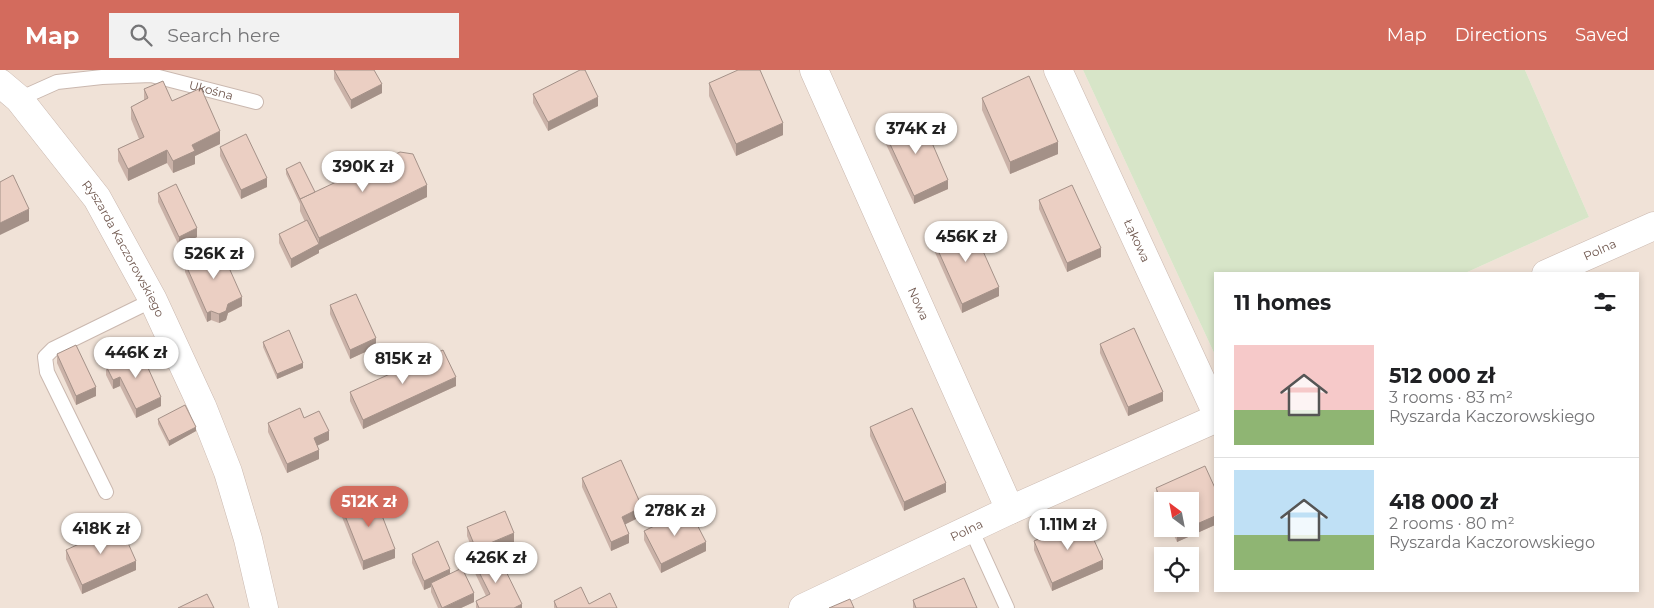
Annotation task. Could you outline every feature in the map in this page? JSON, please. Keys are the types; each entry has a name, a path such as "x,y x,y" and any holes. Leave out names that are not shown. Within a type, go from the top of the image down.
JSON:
{"street":[{"name":"Nowa","path":"814,70 1010,510"},
{"name":"Łąkowa","path":"1058,70 1214,408"},
{"name":"Ryszarda Kaczorowskiego","path":"10,91 98,198 153,300 202,406 228,472 248,539 264,608"},
{"name":"Polna","path":"1550,272 1654,226"},
{"name":"Polna","path":"803,608 1010,510 1214,419"}],"lane":[{"name":"Ukośna","path":"10,91 102,76 151,76 256,102"},
{"path":"106,492 47,372 45,357 53,349 153,300"},
{"path":"971,528 1007,608"}],"shaded area":[{"path":"0,70 1083,70 1214,353 1214,592 1639,592 1639,272 1467,272 1589,217 1525,70 1654,70 1654,608 0,608"}],"green space":[{"path":"1083,70 1525,70 1589,217 1467,272 1214,272 1214,353"}],"building":[{"path":"334,70 374,70 382,84 351,100"},
{"path":"580,70 585,70 598,97 548,122 533,94"},
{"path":"738,70 760,70 783,123 736,144 709,83"},
{"path":"1029,76 1058,142 1010,162 982,98"},
{"path":"163,81 172,101 201,88 220,131 192,145 195,151 173,161 167,150 128,169 118,149 144,137 131,107 148,98 144,89"},
{"path":"920,115 948,180 914,196 884,131"},
{"path":"246,134 267,178 241,190 220,147"},
{"path":"400,152 413,154 427,185 319,238 300,199"},
{"path":"300,162 315,192 300,199 286,169"},
{"path":"13,175 29,209 0,223 0,182"},
{"path":"176,184 197,228 179,237 158,193"},
{"path":"1072,185 1101,248 1067,263 1039,200"},
{"path":"307,220 319,244 291,259 279,234"},
{"path":"970,222 999,287 962,304 933,239"},
{"path":"218,243 242,297 228,304 226,311 219,314 211,311 207,313 185,263 207,253 206,249"},
{"path":"356,294 376,338 350,350 330,305"},
{"path":"1134,328 1163,392 1128,407 1100,344"},
{"path":"289,330 303,363 277,374 263,342"},
{"path":"76,345 96,387 76,396 57,354"},
{"path":"140,350 161,397 136,409 120,377 113,380 106,366"},
{"path":"443,350 456,377 363,420 350,392"},
{"path":"185,405 196,427 169,441 158,419"},
{"path":"300,408 304,418 319,411 329,431 314,438 319,450 287,464 268,423"},
{"path":"912,408 946,483 904,502 870,427"},
{"path":"621,460 642,507 622,517 629,534 611,542 582,478"},
{"path":"1205,466 1214,486 1214,516 1199,523 1199,492 1158,492 1156,488"},
{"path":"374,495 395,549 363,561 342,508"},
{"path":"689,509 706,542 661,564 644,531"},
{"path":"505,511 514,533 476,549 467,527"},
{"path":"1084,518 1103,560 1052,583 1034,541"},
{"path":"120,525 136,561 82,585 66,550"},
{"path":"438,541 450,569 424,581 412,554"},
{"path":"496,551 522,604 514,608 479,608 476,601 490,594 474,562"},
{"path":"462,568 474,593 442,608 431,583"},
{"path":"964,578 977,608 916,608 913,600"},
{"path":"581,587 589,604 610,593 617,608 557,608 554,601"},
{"path":"207,594 214,608 178,608"},
{"path":"850,599 854,608 829,608"}]}
